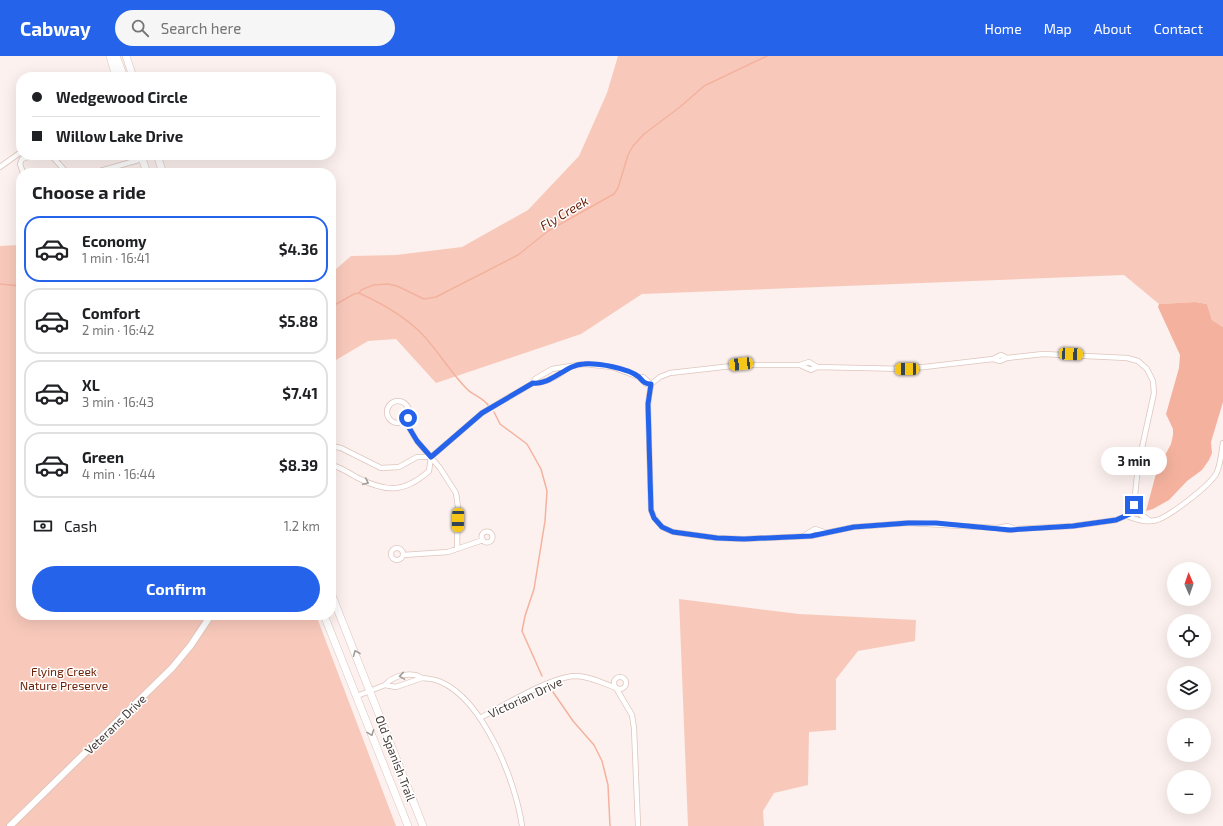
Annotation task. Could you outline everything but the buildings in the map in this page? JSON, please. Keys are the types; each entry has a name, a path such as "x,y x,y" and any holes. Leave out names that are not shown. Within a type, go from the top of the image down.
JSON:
{"main road":[{"path":"110,56 115,72"},
{"path":"116,56 122,72"},
{"path":"126,56 131,72"},
{"name":"Old Spanish Trail","path":"336,605 423,826"},
{"name":"Old Spanish Trail","path":"326,620 408,826"}],"street":[{"path":"0,167 16,156"},
{"path":"55,160 63,168"},
{"path":"108,168 133,160"},
{"path":"1043,354 1113,357 1138,361 1148,369 1153,380 1154,393 1138,466 1135,498 1132,509 1127,516 1116,520 1073,526 1016,529 1007,526 998,528 908,523 824,532 816,529 805,535 744,539 717,538 673,532 662,527 654,518 650,499 648,404 651,384 660,377 670,373 741,364 800,365 809,362 817,366 907,369 993,359 1000,361 1007,358 1043,354"},
{"path":"336,447 341,448 381,468 387,469 399,468 417,457 431,457 482,413 533,383 535,379 552,369 584,364 612,367 647,380 651,384"},
{"path":"533,383 539,384 564,371 568,367"},
{"path":"401,401 409,408 409,415 405,421 398,423 389,418 388,407 393,402 401,401"},
{"path":"405,421 417,441 431,457 456,492 458,507 457,549"},
{"path":"1127,516 1136,520 1150,521 1168,515 1213,479 1218,468 1223,444"},
{"path":"336,467 379,488 390,489 406,485 422,477 429,471 431,457"},
{"path":"1132,509 1150,521"},
{"path":"403,555 448,552 483,540"},
{"name":"Veterans Drive","path":"10,826 172,668 191,645 208,620"},
{"path":"357,696 385,685 391,679 400,676 416,675 422,678 440,681 456,691 480,718 493,739 510,779 522,826"},
{"name":"Victorian Drive","path":"480,718 548,684 574,676 590,678 616,688 632,715 634,728 638,826"},
{"path":"385,685 396,687 422,678"}],"green space":[{"path":"618,56 1223,56 1223,327 1212,320 1207,304 1195,302 1159,304 1124,275 642,294 581,334 436,383 396,339 368,341 336,360 336,269 351,256 396,255 462,247 528,210 579,156 607,93"},
{"name":"Flying Creek Nature Preserve","path":"16,245 16,620 318,620 396,826 0,826 0,246"},
{"path":"679,599 799,614 916,620 915,641 858,651 836,679 836,730 809,732 808,785 774,793 763,811 764,826 688,826"}],"shaded area":[{"path":"1195,302 1207,304 1212,320 1223,327 1223,402 1211,442 1212,453 1202,470 1187,481 1169,500 1153,509 1146,511 1157,470 1171,444 1173,435 1173,429 1166,414 1179,368 1180,355 1158,307 1159,304"}],"waterway":[{"name":"Fly Creek","path":"336,304 373,285 388,284 397,286 424,299 436,297 518,255 548,231 614,194 618,188 628,155 633,146 644,134 680,107 704,86 767,56"},
{"name":"Fly Creek","path":"0,284 16,286"},
{"path":"359,293 393,311 416,328 429,342 460,382 488,405"},
{"path":"494,412 500,424 527,444 541,469 547,491 545,521 534,589 525,616 522,631 542,676"},
{"path":"553,692 573,721 594,745 602,761 608,785 610,826"}],"route":[{"path":"408,418 405,421 417,441 431,457 459,431 482,413 533,383 539,384 564,371 568,367 584,364 612,367 625,371 639,377 646,384 651,384 648,397 648,436 650,499 651,510 654,518 662,527 673,532 690,535 744,539 805,535 811,536 819,535 824,532 854,527 908,523 936,523 998,528 1005,530 1045,528 1116,520 1130,514 1134,505"}]}
